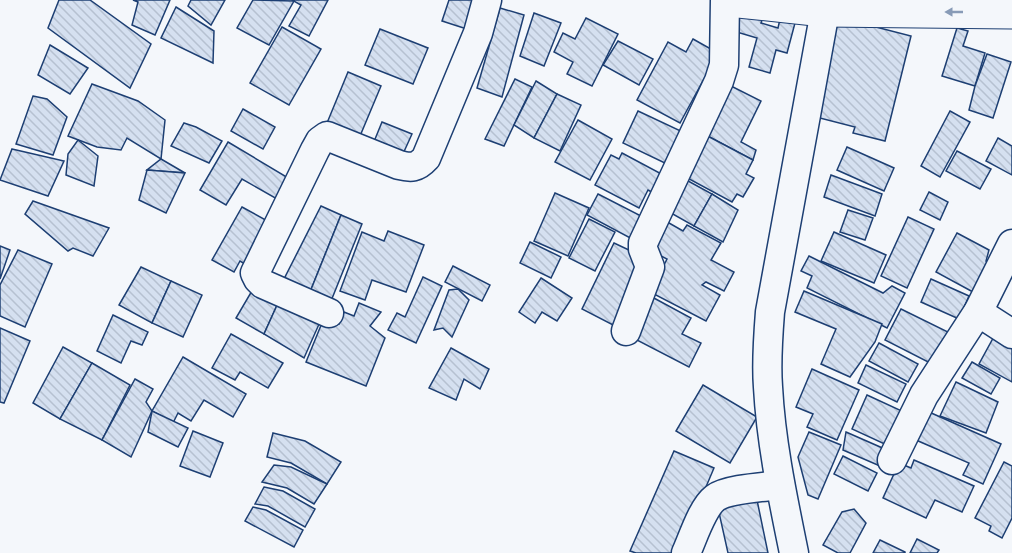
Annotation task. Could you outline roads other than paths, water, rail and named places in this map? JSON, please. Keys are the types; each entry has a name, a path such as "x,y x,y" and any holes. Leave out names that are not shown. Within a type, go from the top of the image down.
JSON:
{"highway":[{"path":"727,0 1012,12"}],"street":[{"path":"329,313 263,284 255,273 315,150 320,141 327,136 399,165 411,168 420,165 426,158 478,33 487,0"},
{"path":"626,331 650,267 643,249 644,243 719,81 724,57 727,0"},
{"path":"794,553 768,486 770,312 825,5"},
{"path":"892,460 924,395 978,312 1012,244"},
{"path":"978,312 1012,334"},
{"path":"686,553 707,508 716,497 768,486"}]}
